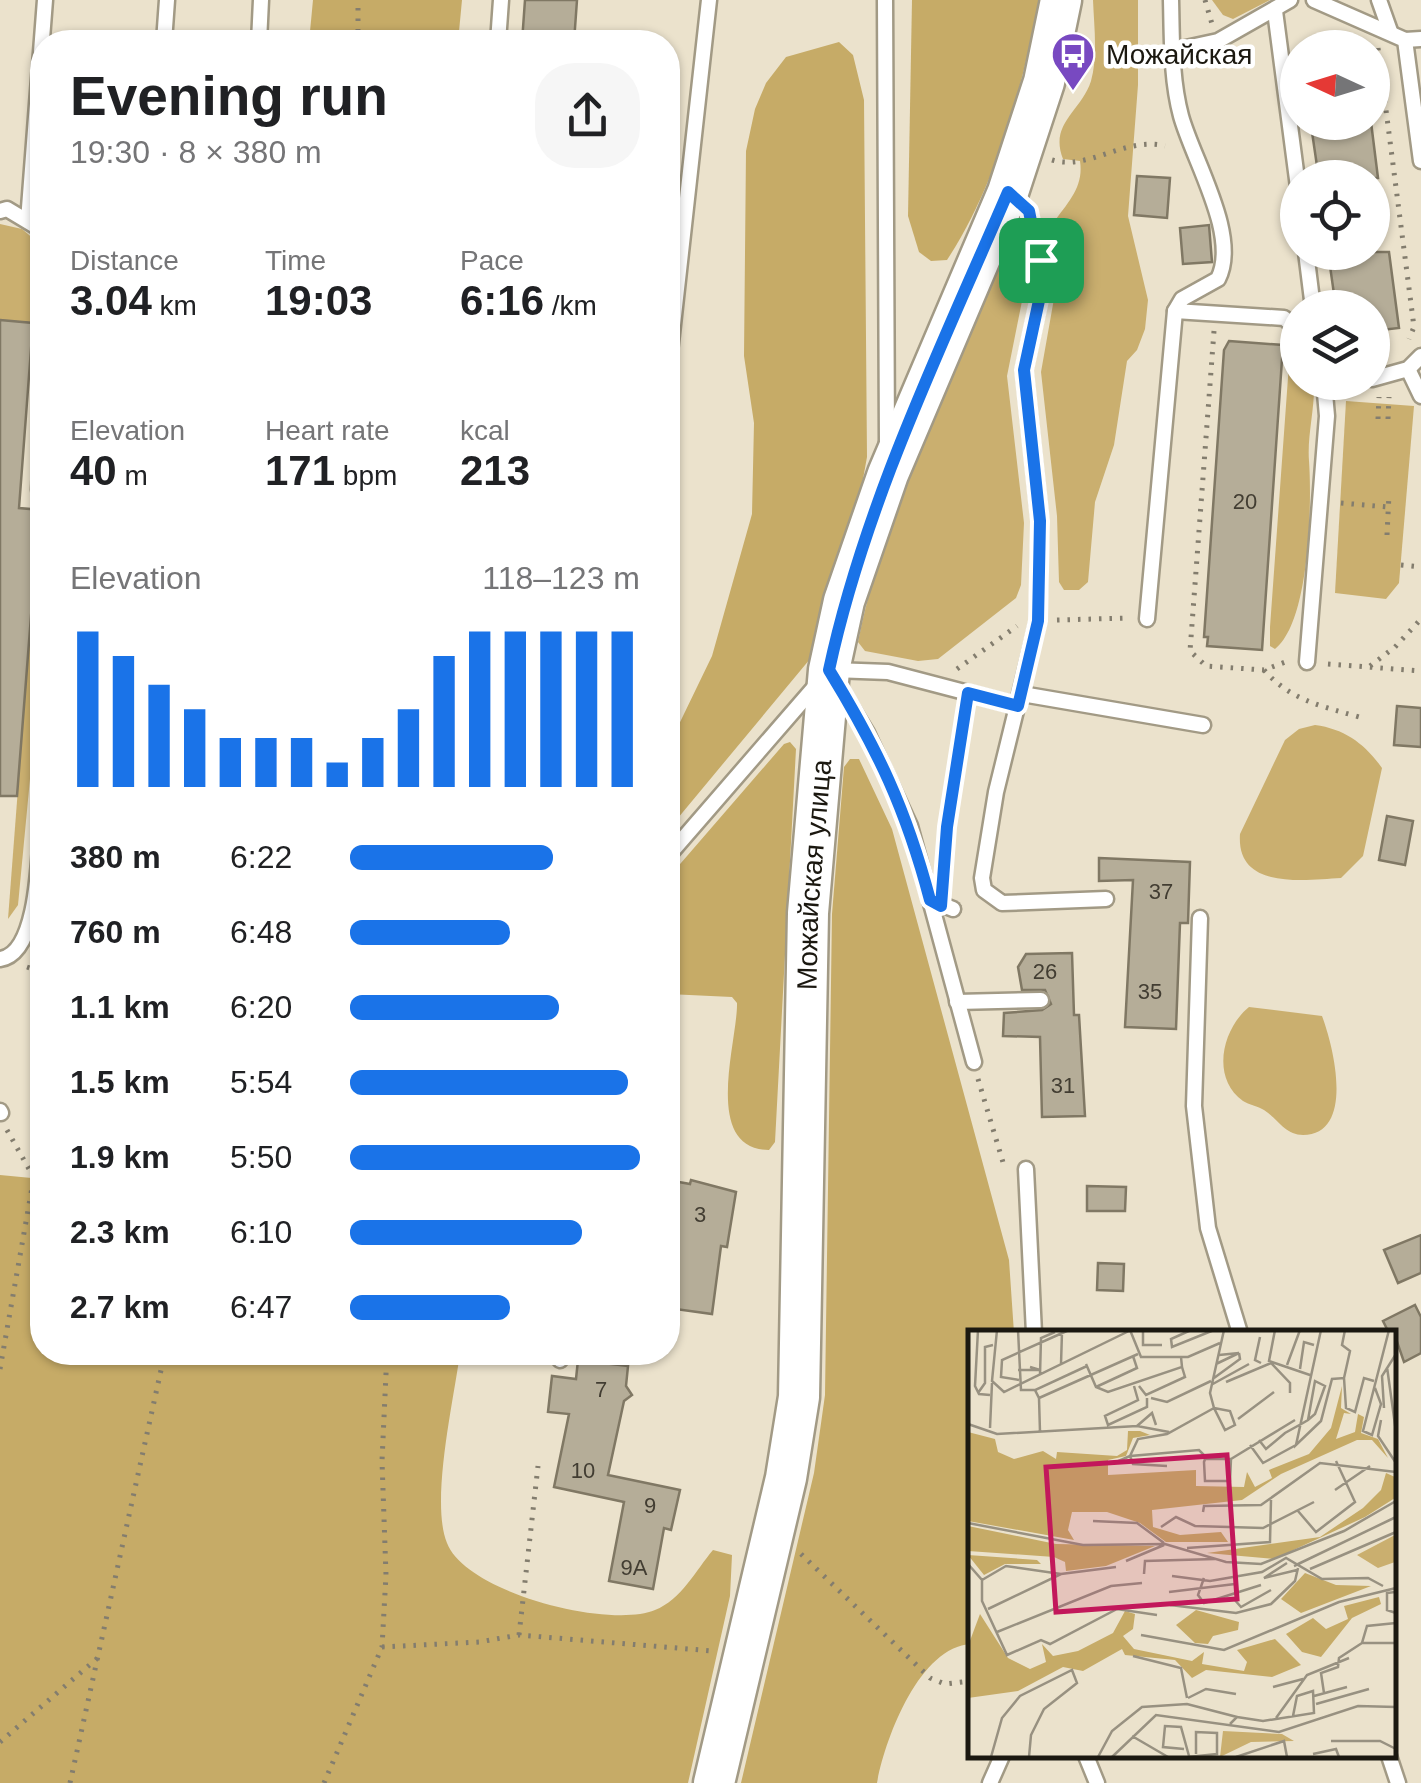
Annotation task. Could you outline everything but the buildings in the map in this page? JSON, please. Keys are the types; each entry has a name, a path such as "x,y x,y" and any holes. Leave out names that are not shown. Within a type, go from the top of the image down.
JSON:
{"main road":[{"name":"Можайская улица","path":"714,1783 774,1528 799,1397 808,913 829,670 844,601 888,474 1008,192 1044,82 1061,0"}],"lane":[{"path":"43,30 45,0"},
{"path":"165,30 167,0"},
{"path":"260,30 261,0"},
{"path":"499,30 500,0"},
{"path":"680,259 708,0"},
{"path":"885,0 888,474"},
{"path":"1147,619 1175,311 1182,299 1218,279 1222,268 1215,202 1180,115 1171,0"},
{"path":"1172,51 1218,41 1290,0"},
{"path":"1314,0 1386,30"},
{"path":"1380,0 1389,30"},
{"path":"1275,11 1295,160"},
{"path":"1390,32 1413,39 1421,160"},
{"path":"1008,192 1029,211 1043,282 1024,370 1040,521 1038,621 996,792 984,890 1002,903 1106,899"},
{"path":"0,211 7,210 28,221 30,195"},
{"path":"1175,311 1280,318"},
{"path":"1390,374 1408,369 1421,356"},
{"path":"1408,369 1421,396"},
{"path":"1307,662 1326,400"},
{"path":"829,670 888,672 968,693 1203,725"},
{"path":"680,842 829,670"},
{"path":"829,670 892,782 941,905 957,1002 974,1062"},
{"path":"1200,918 1194,1106 1199,1161 1208,1228 1239,1330"},
{"path":"0,959 21,948 30,929"},
{"path":"957,1002 1041,1000"},
{"path":"1026,1171 1034,1330"},
{"path":"990,1783 1001,1758"},
{"path":"1087,1758 1096,1783"},
{"path":"1390,1758 1398,1783"}],"path":[{"path":"358,0 358,30"},
{"path":"1375,25 1414,327 1406,345"},
{"path":"1071,162 1136,143 1165,146"},
{"path":"1215,313 1189,643 1193,657 1206,666 1264,670 1281,660"},
{"path":"1378,419 1379,403"},
{"path":"1387,535 1389,494"},
{"path":"1321,502 1388,508"},
{"path":"1401,565 1421,567"},
{"path":"1367,668 1395,647 1421,619"},
{"path":"1307,662 1421,671"},
{"path":"1264,670 1282,690 1296,698 1359,717"},
{"path":"941,905 947,827 968,693"},
{"path":"974,1062 1003,1165 1010,1173 1026,1171"},
{"path":"0,1112 30,1176"},
{"path":"0,1369 30,1199"},
{"path":"70,1783 162,1365"},
{"path":"324,1783 382,1647 386,1575 382,1461 387,1365"},
{"path":"520,1635 538,1466"},
{"path":"774,1528 930,1678 945,1684 968,1682"},
{"path":"382,1647 479,1642 520,1635 745,1654"},
{"path":"0,1742 101,1656"}],"shaded area":[{"path":"313,0 462,0 459,30 310,30"},
{"path":"912,0 1039,0 994,167 947,260 931,261 919,252 908,216"},
{"path":"1093,0 1138,0 1138,85 1128,216 1148,300 1145,329 1137,350 1127,361 1114,445 1095,502 1088,582 1079,590 1064,590 1059,582 1057,516 1041,372 1058,276 1054,222 1074,194 1081,170 1080,161 1063,159 1060,136 1091,81 1095,51"},
{"path":"1212,0 1270,0 1233,19 1223,15"},
{"path":"839,42 853,55 864,100 867,457 810,659 680,816 680,722 712,656 752,514 754,423 744,356 746,151 755,109 766,83 786,57"},
{"path":"0,224 22,229 30,236 30,323 0,320"},
{"path":"1015,235 1023,239 1027,276 1007,376 1024,523 1021,585 1016,598 938,659 918,661 865,651 858,642 902,492 1003,249"},
{"path":"1286,400 1313,400 1309,532 1302,589 1287,635 1275,649 1270,646"},
{"path":"1346,401 1414,406 1399,583 1386,599 1335,593"},
{"path":"30,631 30,779 18,905 8,919"},
{"path":"1315,725 1353,739 1382,768 1363,856 1341,878 1275,878 1249,865 1242,852 1240,834 1285,740 1299,729"},
{"path":"790,742 796,749 775,1142 769,1150 748,1145 735,1132 729,1113 737,1003 732,997 680,995 680,864 784,744"},
{"path":"850,759 859,759 892,829 1009,1260 1014,1330 968,1330 968,1645 952,1649 921,1678 897,1720 877,1783 741,1783 814,1473 825,1395 832,914 844,767"},
{"path":"1249,1007 1322,1016 1336,1086 1330,1120 1319,1131 1303,1135 1291,1132 1264,1110 1243,1101 1226,1079 1227,1040 1232,1027"},
{"path":"0,1175 30,1178 30,1365 458,1365 442,1477 442,1525 447,1543 460,1561 481,1577 541,1602 606,1615 634,1615 655,1610 673,1599 713,1550 732,1555 730,1596 688,1783 0,1783"}],"place":[{"name":"Можайская","path":"1073,92"}],"route":[{"path":"1008,192 1029,211 1041,260 1043,282 1024,370 1040,521 1038,621 1018,706 968,693 947,827 941,906 930,900 910,826 892,782 829,670 844,601 888,474 1008,192"}]}
